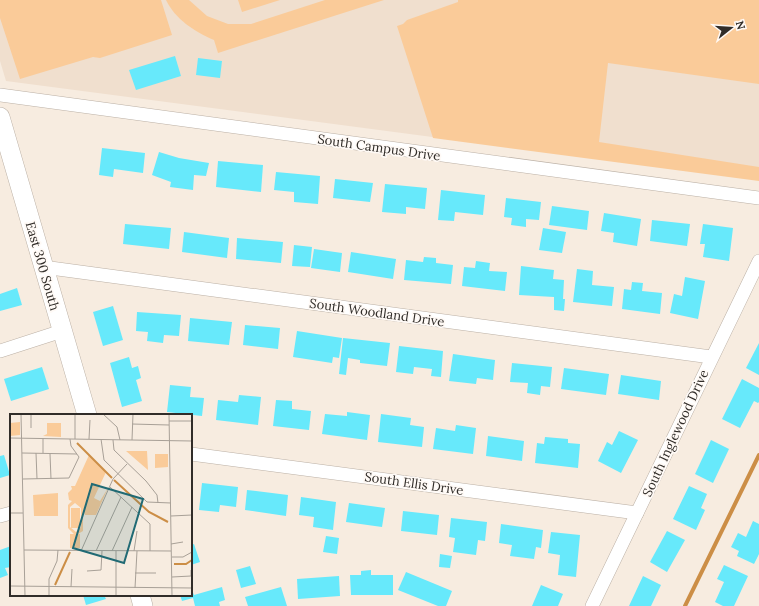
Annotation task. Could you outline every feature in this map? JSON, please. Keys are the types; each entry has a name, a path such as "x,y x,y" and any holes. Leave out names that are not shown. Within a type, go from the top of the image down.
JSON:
{"street":[{"name":"South Campus Drive","path":"0,95 759,198"},
{"name":"East 300 South","path":"0,117 87,414"},
{"name":"South Inglewood Drive","path":"592,606 711,357 759,261"},
{"name":"South Woodland Drive","path":"43,267 711,357"},
{"path":"0,350 62,332"},
{"name":"South Ellis Drive","path":"192,454 637,513"},
{"path":"0,516 10,513"},
{"path":"140,596 143,606"}],"shaded area":[{"path":"0,0 759,0 759,180 6,81 0,61"},
{"path":"0,0 161,0 172,35 100,58 93,57 20,79 0,18"},
{"path":"166,0 189,0 207,16 228,24 251,24 325,0 384,0 218,53 214,40 193,29 180,19"},
{"path":"238,0 280,0 242,12"},
{"path":"458,0 759,0 759,84 608,63 599,142 759,167 759,181 433,138 397,26 403,24 407,20 458,2"}],"building":[{"path":"175,56 181,76 136,90 129,70"},
{"path":"198,58 222,61 220,78 196,75"},
{"path":"102,148 145,153 143,173 114,169 113,177 99,175"},
{"path":"159,152 179,158 209,163 206,176 194,175 193,190 170,187 171,182 152,175"},
{"path":"218,161 263,165 261,192 216,187"},
{"path":"276,172 320,176 318,204 294,202 294,192 274,190"},
{"path":"335,179 373,183 370,202 333,198"},
{"path":"385,184 427,188 425,209 406,207 406,214 382,212"},
{"path":"441,190 485,195 483,215 455,212 454,221 438,220"},
{"path":"506,198 541,202 539,220 526,219 526,227 511,225 512,218 504,217"},
{"path":"552,206 589,211 587,230 549,225"},
{"path":"604,213 641,219 637,246 613,242 614,233 601,231"},
{"path":"652,220 690,224 687,246 650,241"},
{"path":"125,224 171,228 169,249 123,244"},
{"path":"703,224 733,228 729,261 703,257 705,244 700,244"},
{"path":"543,228 566,232 562,253 539,250"},
{"path":"184,232 229,238 227,258 182,252"},
{"path":"237,238 283,242 281,263 236,259"},
{"path":"294,245 312,247 310,267 292,266"},
{"path":"314,249 342,253 340,272 311,268"},
{"path":"351,252 396,259 393,279 348,272"},
{"path":"424,257 436,258 436,263 453,265 451,284 404,280 406,260 423,262"},
{"path":"476,261 490,263 489,271 507,272 505,291 462,286 464,267 475,268"},
{"path":"521,266 554,270 553,279 564,280 564,311 554,310 554,297 519,295"},
{"path":"577,269 593,271 592,285 614,287 612,306 573,302"},
{"path":"685,277 705,281 698,319 670,313 674,294 682,296"},
{"path":"632,282 643,283 642,291 662,293 660,314 622,309 624,289 631,290"},
{"path":"17,288 22,305 0,311 0,294"},
{"path":"113,306 123,340 103,346 93,312"},
{"path":"137,312 181,315 179,336 164,335 163,343 147,341 148,332 136,331"},
{"path":"190,318 232,322 229,345 188,341"},
{"path":"245,325 280,328 278,349 243,345"},
{"path":"297,331 342,338 339,358 333,357 332,363 293,357"},
{"path":"343,338 390,343 387,366 360,363 360,360 348,358 346,375 339,374"},
{"path":"759,343 759,375 746,368"},
{"path":"399,346 443,351 441,377 431,376 432,369 414,367 413,374 396,372"},
{"path":"453,354 495,360 493,380 477,378 476,384 449,381"},
{"path":"129,357 132,368 138,366 141,378 136,380 142,401 122,407 110,363"},
{"path":"512,363 552,367 550,387 541,386 540,395 527,393 528,383 510,382"},
{"path":"42,367 49,389 11,401 4,379"},
{"path":"564,368 609,374 606,395 561,389"},
{"path":"621,375 661,381 659,400 618,394"},
{"path":"742,379 759,388 759,402 754,401 740,428 722,419"},
{"path":"170,385 191,387 190,397 204,398 202,416 167,412"},
{"path":"239,395 261,397 258,425 216,420 218,400 238,402"},
{"path":"276,400 292,401 292,409 311,411 309,430 273,426"},
{"path":"347,412 370,415 367,440 322,434 325,414 347,416"},
{"path":"381,414 411,418 410,425 424,427 422,447 378,442"},
{"path":"456,425 476,428 473,454 433,449 436,428 455,431"},
{"path":"619,431 638,440 621,473 598,461 607,442 612,445"},
{"path":"488,436 524,441 522,461 486,456"},
{"path":"545,437 568,439 568,443 580,444 578,468 535,463 537,443 544,444"},
{"path":"711,440 729,449 713,483 695,474"},
{"path":"4,455 10,475 0,478 0,456"},
{"path":"202,483 238,487 236,507 220,505 219,512 199,510"},
{"path":"689,486 707,494 701,508 705,510 696,530 673,519"},
{"path":"247,490 288,495 286,516 245,510"},
{"path":"301,497 336,502 333,530 313,527 314,517 299,515"},
{"path":"349,503 385,508 382,527 346,522"},
{"path":"403,511 439,515 437,535 401,531"},
{"path":"451,518 487,522 485,541 478,540 476,555 453,552 455,538 449,537"},
{"path":"753,521 759,524 759,554 754,564 737,556 739,551 731,547 738,533 746,537"},
{"path":"501,524 543,530 541,548 536,547 534,559 510,556 512,545 499,543"},
{"path":"667,531 685,540 667,572 650,562"},
{"path":"551,532 580,535 576,577 558,575 560,555 548,553"},
{"path":"326,536 339,538 337,554 323,552"},
{"path":"194,544 200,562 192,565 192,545"},
{"path":"10,546 10,567 5,568 8,575 0,578 0,550"},
{"path":"440,554 452,556 450,568 439,567"},
{"path":"724,565 748,576 734,606 723,606 715,602 724,582 717,579"},
{"path":"250,566 256,584 241,588 236,570"},
{"path":"371,570 371,575 393,575 393,595 351,595 350,575 361,575 361,571"},
{"path":"406,572 452,591 446,606 438,606 398,590"},
{"path":"339,576 340,596 298,599 297,579"},
{"path":"643,576 661,585 651,606 629,606"},
{"path":"541,585 563,594 558,606 532,606"},
{"path":"222,587 225,600 219,602 220,606 195,606 193,598 182,601 180,596 192,596 192,590 194,595"},
{"path":"281,587 287,606 248,606 245,597"},
{"path":"83,596 104,596 106,599 86,605"}],"waterway":[{"path":"685,606 759,455"}]}
